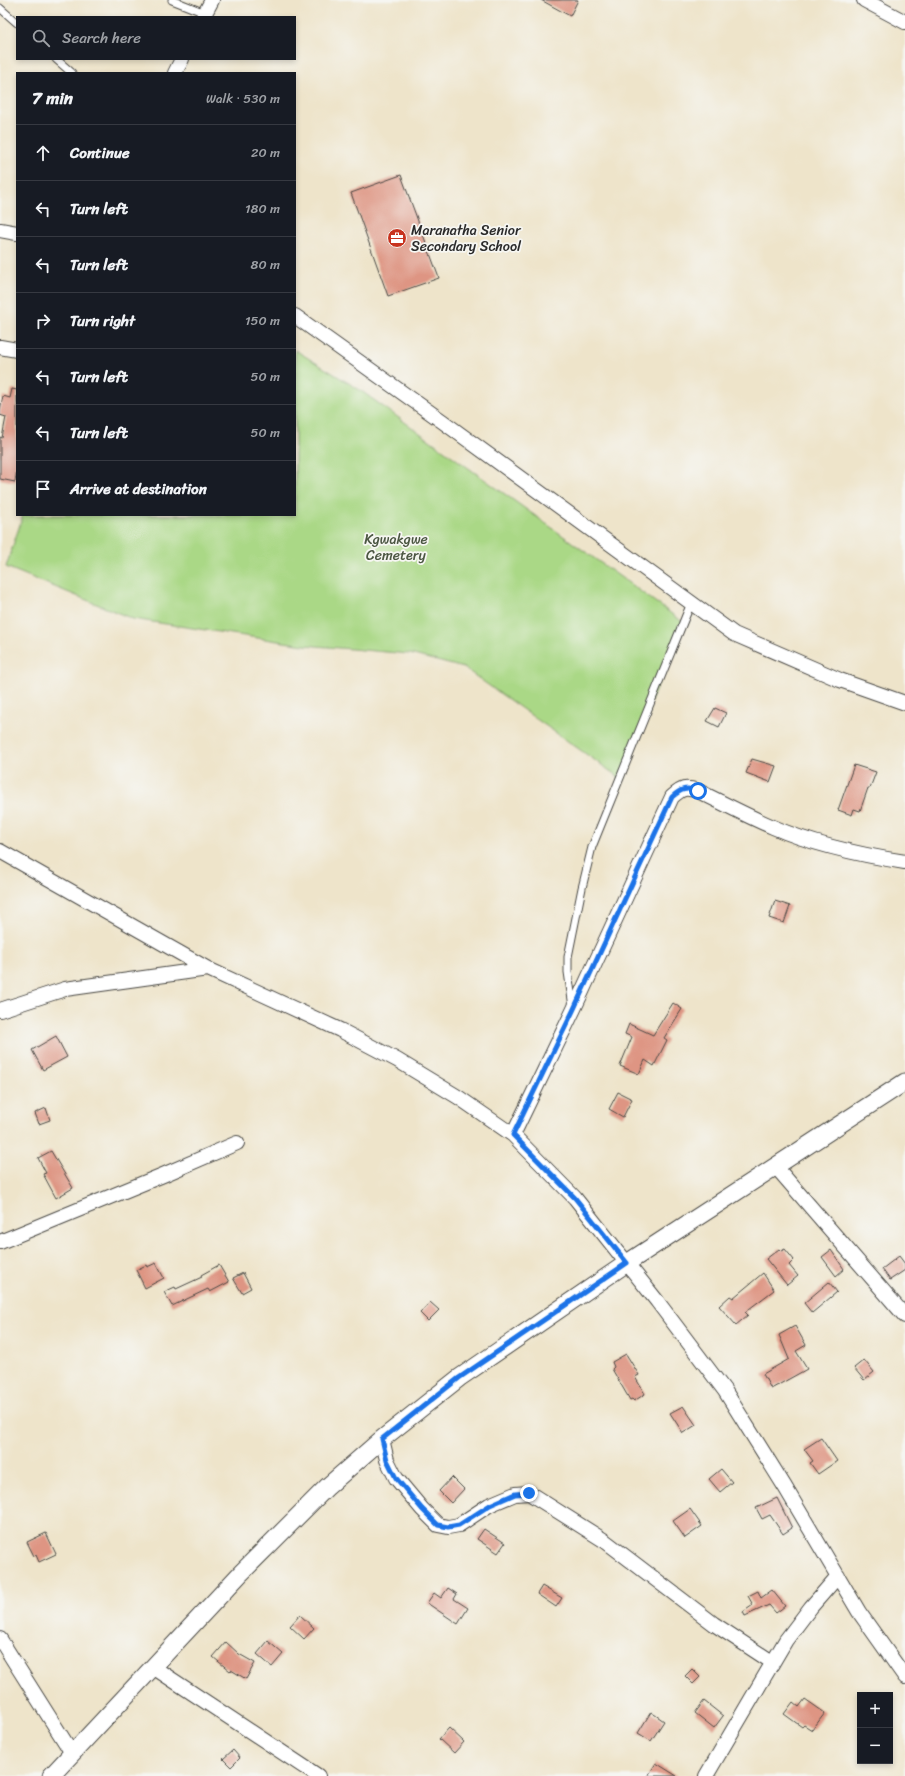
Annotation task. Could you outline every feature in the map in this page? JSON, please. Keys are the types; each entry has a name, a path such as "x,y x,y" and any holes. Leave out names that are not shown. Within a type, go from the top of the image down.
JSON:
{"street":[{"path":"204,15 212,0"},
{"path":"864,0 905,22"},
{"path":"176,72 182,60"},
{"path":"0,230 16,233"},
{"path":"296,317 436,416 734,634 840,680 905,703"},
{"path":"0,347 16,350"},
{"path":"513,1135 573,1011 672,797 680,789 689,788 698,791 773,827 820,844 880,858 905,862"},
{"path":"0,851 208,969 340,1030 396,1060 458,1097 513,1135 575,1198 725,1391 785,1487 859,1612 905,1677"},
{"path":"0,1010 65,988 208,969"},
{"path":"51,1776 241,1573 327,1487 382,1439 459,1378 627,1263 905,1082"},
{"path":"0,1242 164,1175 237,1143"},
{"path":"776,1167 905,1316"},
{"path":"382,1439 387,1460 396,1478 422,1509 438,1525 448,1527 459,1525 490,1505 515,1494 529,1493 605,1541 714,1624 772,1662"},
{"path":"706,1776 772,1662 794,1629 838,1576"},
{"path":"0,1639 72,1754"},
{"path":"153,1667 318,1776"}],"lane":[{"path":"172,0 204,15"},
{"path":"0,8 16,22"},
{"path":"57,60 71,72"},
{"path":"573,1011 568,972 568,957 592,847 691,603"}],"green space":[{"name":"Kgwakgwe Cemetery","path":"296,351 360,390 683,622 620,778 464,668 410,654 304,645 133,619 6,567 23,516 296,516"}],"building":[{"path":"541,0 578,0 570,16"},
{"path":"401,175 439,278 388,296 351,193"},
{"path":"12,389 16,390 15,482 0,479 0,437 2,438 6,417 0,415 0,410 3,396 10,398"},
{"path":"715,708 726,713 719,727 707,721"},
{"path":"752,759 776,766 770,782 746,773"},
{"path":"854,765 876,772 870,788 868,788 860,811 854,809 852,815 838,810"},
{"path":"775,901 790,906 784,923 769,918"},
{"path":"673,1003 682,1009 664,1038 667,1040 654,1066 645,1060 639,1074 620,1066 632,1037 625,1034 629,1024 653,1035"},
{"path":"56,1036 67,1057 43,1070 32,1050"},
{"path":"618,1092 632,1099 623,1117 609,1109"},
{"path":"46,1108 50,1120 39,1124 35,1113"},
{"path":"51,1151 73,1188 56,1198 43,1174 46,1173 38,1158"},
{"path":"779,1249 781,1251 785,1249 794,1260 789,1265 798,1276 787,1285 766,1259"},
{"path":"831,1250 844,1269 836,1276 822,1257"},
{"path":"899,1256 905,1264 905,1270 890,1280 882,1269"},
{"path":"156,1263 164,1278 145,1288 136,1270 146,1265 147,1267"},
{"path":"219,1265 229,1282 210,1292 208,1289 172,1306 164,1292 175,1287 176,1289 202,1277 201,1275"},
{"path":"243,1273 251,1288 242,1293 233,1278"},
{"path":"763,1273 774,1290 745,1312 748,1315 736,1325 719,1306 730,1296 733,1298"},
{"path":"829,1282 837,1292 812,1313 804,1303"},
{"path":"430,1302 439,1310 428,1321 420,1313"},
{"path":"795,1326 806,1345 796,1351 807,1369 771,1389 763,1374 789,1359 779,1335"},
{"path":"626,1354 639,1375 635,1377 645,1394 634,1401 632,1399 630,1400 612,1369 614,1367 612,1362"},
{"path":"864,1360 874,1372 864,1380 854,1368"},
{"path":"683,1406 696,1425 683,1433 670,1413"},
{"path":"821,1438 837,1461 818,1474 810,1463 813,1461 804,1449"},
{"path":"721,1469 732,1482 720,1492 709,1479"},
{"path":"452,1477 464,1489 451,1503 439,1491"},
{"path":"777,1498 792,1528 783,1534 770,1515 762,1519 756,1508"},
{"path":"690,1509 702,1526 685,1538 673,1521"},
{"path":"484,1529 505,1543 498,1553 477,1539"},
{"path":"46,1533 56,1554 39,1562 36,1555 34,1556 27,1542"},
{"path":"542,1586 562,1598 556,1607 537,1594"},
{"path":"448,1588 457,1594 454,1599 468,1608 458,1624 427,1603 434,1593 441,1598"},
{"path":"772,1590 785,1606 776,1613 769,1605 745,1616 743,1612 753,1605 748,1596 758,1591 761,1598"},
{"path":"300,1615 314,1628 304,1639 290,1626"},
{"path":"268,1641 283,1654 272,1667 257,1654"},
{"path":"226,1642 239,1654 255,1663 246,1679 231,1670 230,1671 213,1657"},
{"path":"692,1669 700,1677 693,1684 685,1676"},
{"path":"805,1699 825,1713 812,1730 804,1725 802,1727 784,1714 793,1702 799,1707"},
{"path":"704,1701 723,1716 714,1728 695,1713"},
{"path":"651,1712 664,1721 651,1741 638,1733"},
{"path":"449,1728 464,1742 454,1753 439,1739"},
{"path":"233,1750 240,1758 231,1767 223,1759"},
{"path":"656,1763 677,1776 648,1776"}],"place":[{"name":"Maranatha Senior Secondary School","path":"397,238"}],"route":[{"path":"529,1493 515,1494 490,1505 459,1525 448,1527 438,1525 422,1509 396,1478 387,1460 382,1439 459,1378 627,1263 575,1198 513,1135 573,1011 672,797 680,789 689,788 698,791"}]}
